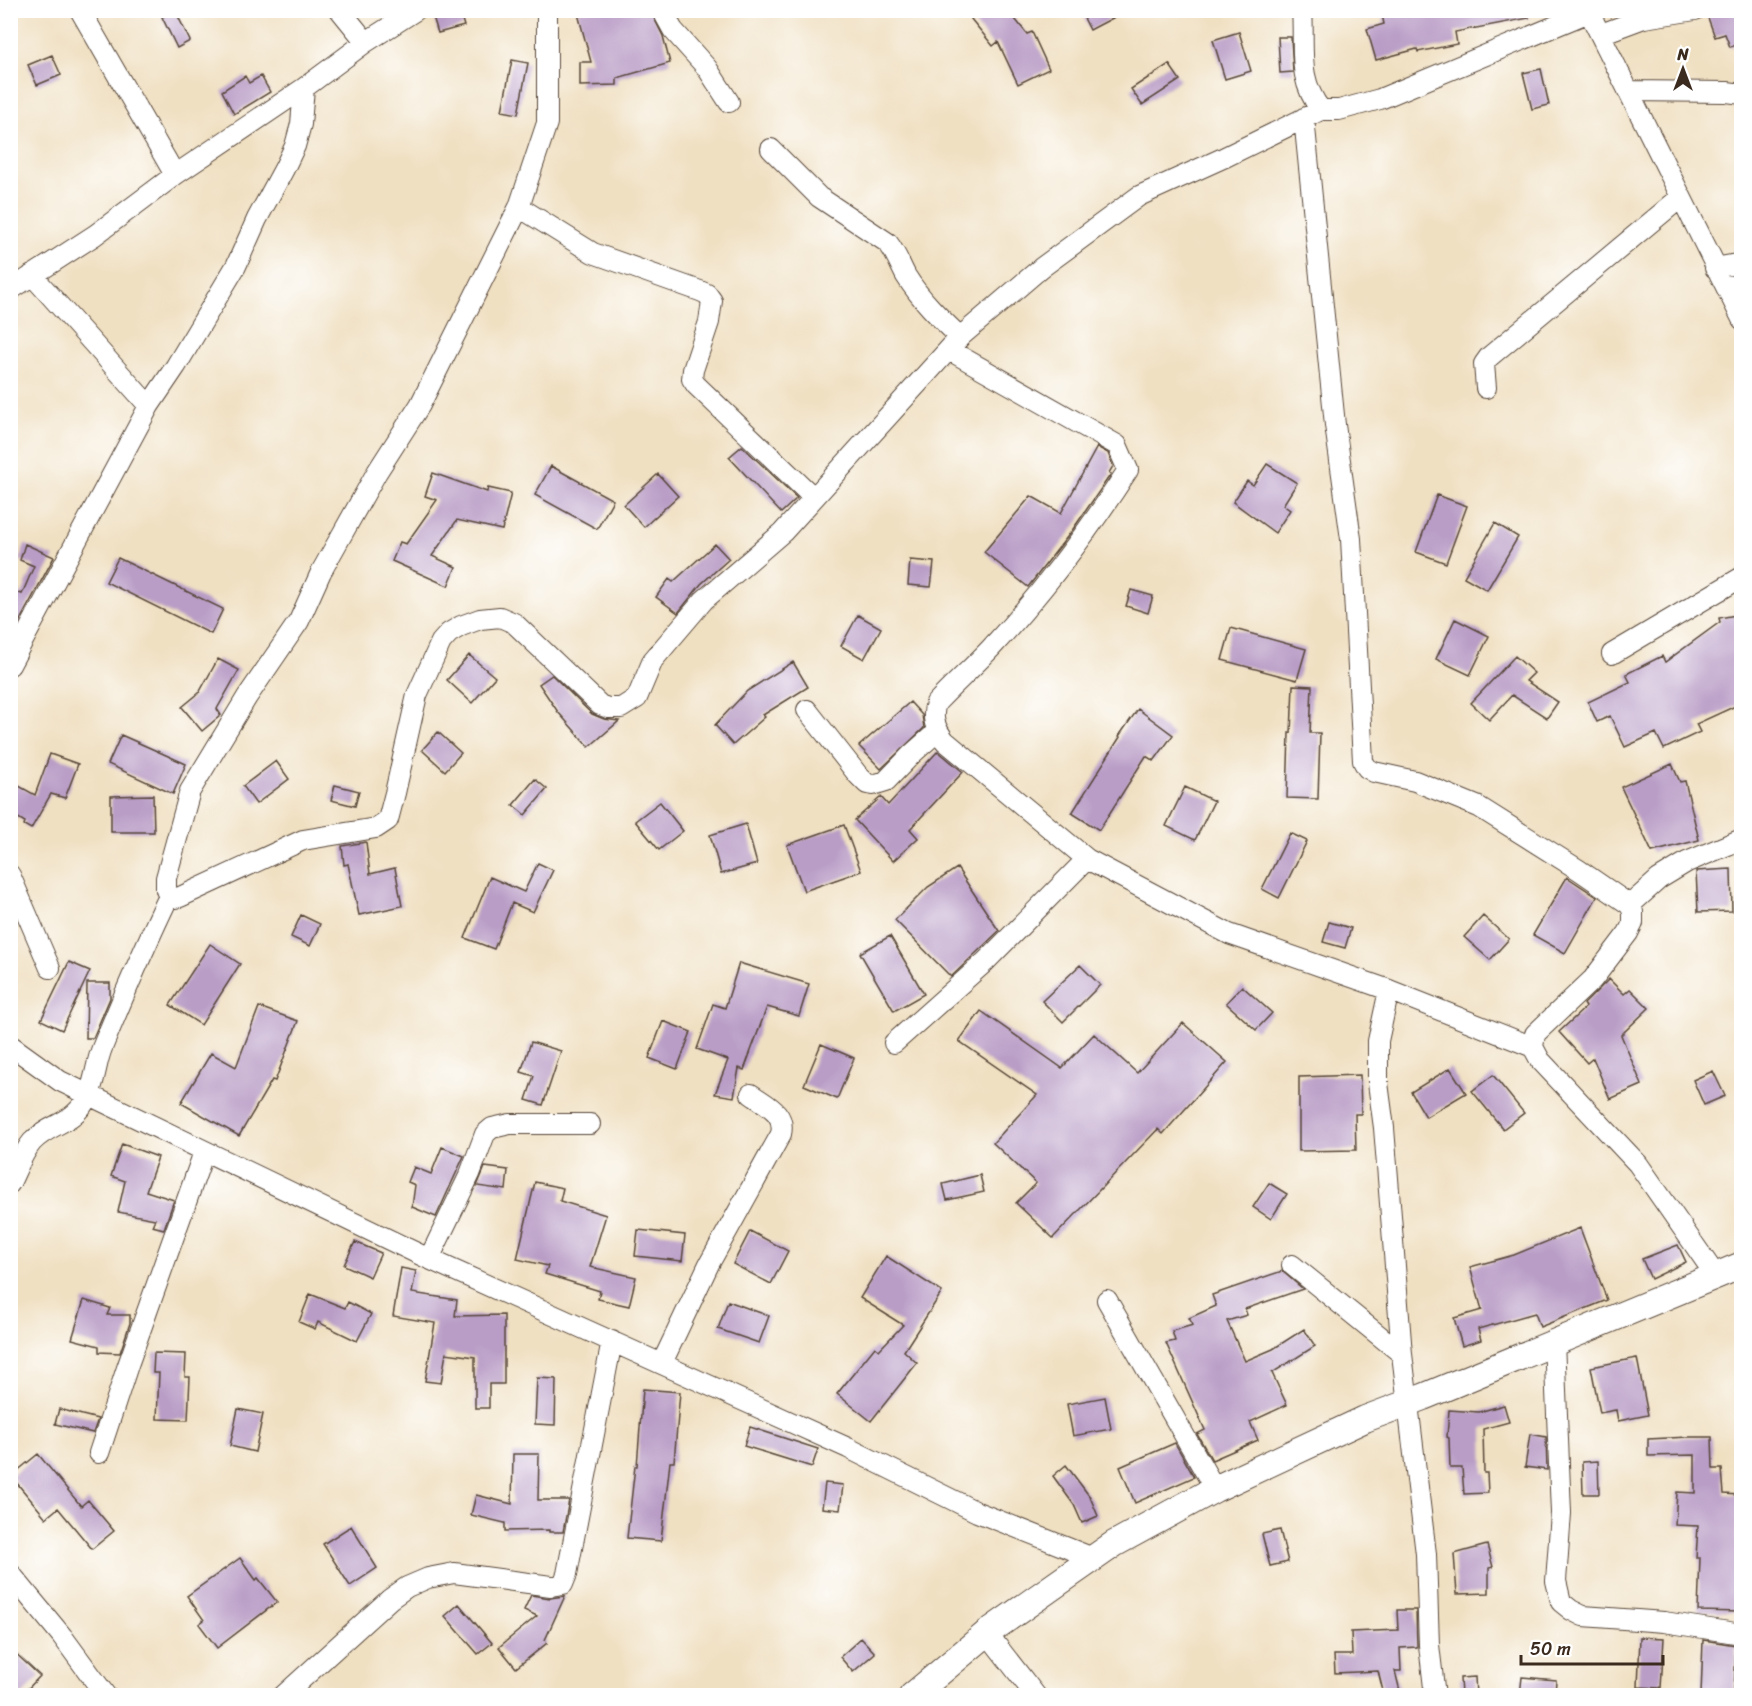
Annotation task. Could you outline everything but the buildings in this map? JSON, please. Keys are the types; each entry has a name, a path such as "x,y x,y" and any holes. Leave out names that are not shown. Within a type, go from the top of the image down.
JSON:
{"main road":[{"path":"912,1695 987,1633 1093,1558 1215,1489 1365,1419 1742,1264"}],"street":[{"path":"80,10 176,175"},
{"path":"340,10 366,42"},
{"path":"10,290 95,235 176,175 304,88 366,42 416,10"},
{"path":"10,1183 20,1161 33,1142 49,1129 71,1119 89,1095 99,1056 168,896 166,878 190,791 247,697 298,621 321,572 377,472 420,405 519,207 547,123 547,10"},
{"path":"662,10 673,30 707,69 729,102"},
{"path":"1302,10 1303,70 1312,114 1335,424 1351,539 1363,761 1367,768 1374,772 1415,782 1479,807 1630,905 1633,912 1633,923 1628,933 1593,979 1535,1034 1533,1047 1540,1060 1638,1164 1716,1276"},
{"path":"1601,34 1644,18 1695,10"},
{"path":"168,896 180,897 303,840 376,828 388,820 417,695 441,642 449,633 461,626 489,617 507,619 535,641 600,705 608,708 621,708 637,698 653,660 704,600 783,532 955,343 1041,268 1139,196 1312,114 1339,110 1380,99 1589,11 1742,320"},
{"path":"10,665 149,406 176,366 236,266 257,219 295,146 301,124 304,88"},
{"path":"1628,91 1742,94"},
{"path":"771,149 819,197 888,243 906,275 955,343 1117,445 1128,470 1099,515 1040,590 991,647 936,703 933,712 938,731 945,741 1087,859 1229,934 1389,990 1533,1047"},
{"path":"1486,388 1484,364 1489,357 1680,198"},
{"path":"519,207 593,253 707,294 712,301 709,322 692,379 813,497"},
{"path":"1715,268 1742,263"},
{"path":"33,275 149,406"},
{"path":"1612,654 1742,577"},
{"path":"807,710 858,776 867,784 873,785 891,777 938,731"},
{"path":"1630,905 1659,879 1687,862 1742,839"},
{"path":"894,1043 985,962 1087,859"},
{"path":"10,875 50,968"},
{"path":"1389,990 1378,1041 1377,1062 1402,1354 1426,1554 1429,1645 1435,1695"},
{"path":"10,1046 60,1081 429,1259 662,1363 977,1512 1093,1558"},
{"path":"662,1363 709,1264 781,1134 783,1125 778,1114 751,1094"},
{"path":"429,1259 470,1174 485,1134 492,1128 510,1124 590,1124"},
{"path":"99,1453 204,1152"},
{"path":"1292,1265 1402,1354"},
{"path":"1107,1300 1215,1489"},
{"path":"283,1695 390,1599 407,1587 428,1578 454,1573 551,1586 563,1584 585,1488 612,1341"},
{"path":"1554,1341 1561,1513 1556,1581 1561,1602 1570,1610 1584,1616 1664,1622 1742,1634"},
{"path":"10,1573 62,1636 106,1695"},
{"path":"987,1633 1036,1695"}]}
